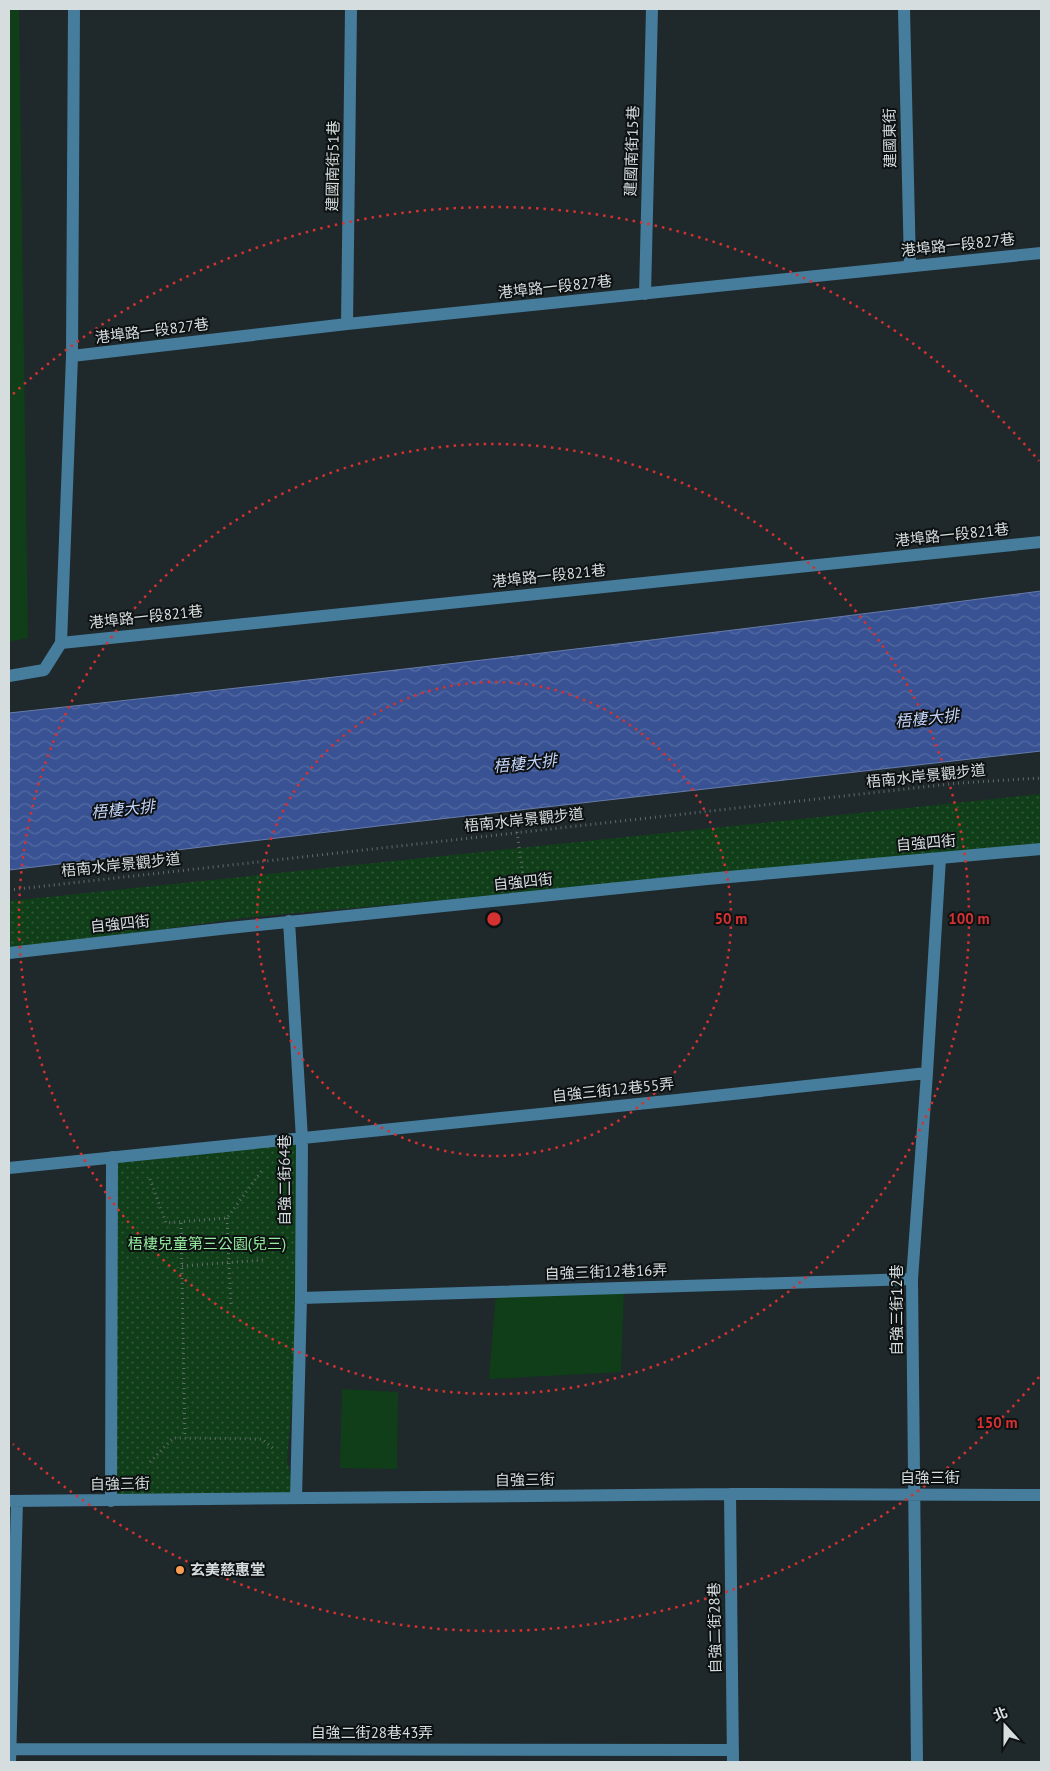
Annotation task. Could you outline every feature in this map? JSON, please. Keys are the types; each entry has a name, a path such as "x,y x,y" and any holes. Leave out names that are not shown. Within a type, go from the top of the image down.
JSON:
{"street":[{"path":"9,676 44,670 60,643 72,356 74,9"},
{"name":"建國南街51巷","path":"347,324 351,9"},
{"name":"建國南街15巷","path":"644,294 652,9"},
{"name":"建國東街","path":"904,9 910,266"},
{"name":"港埠路一段827巷","path":"72,356 347,324 1041,253"},
{"name":"港埠路一段821巷","path":"60,643 1041,542"},
{"name":"自強四街","path":"9,953 707,879 1041,849"},
{"name":"自強三街12巷","path":"917,1762 912,1279 940,858"},
{"name":"自強二街64巷","path":"289,922 302,1138 301,1298 296,1498"},
{"name":"自強三街12巷55弄","path":"9,1168 927,1072"},
{"path":"111,1501 112,1157"},
{"name":"自強三街12巷16弄","path":"301,1298 912,1279"},
{"name":"自強三街","path":"13,1501 730,1494 1041,1495"},
{"name":"自強二街28巷","path":"730,1494 733,1756"},
{"path":"10,1762 13,1501"},
{"name":"自強二街28巷43弄","path":"11,1749 733,1756"}],"path":[{"name":"梧南水岸景觀步道","path":"9,890 959,783 1041,778"},
{"path":"517,834 526,898"},
{"path":"231,1306 227,1218 263,1169"},
{"path":"150,1180 166,1224 227,1218"},
{"path":"181,1222 185,1438"},
{"path":"182,1266 263,1260"},
{"path":"150,1462 173,1438 262,1439 281,1454"}],"green space":[{"path":"9,9 19,9 28,638 9,642"},
{"path":"1041,794 1041,848 250,917 9,951 9,901"},
{"name":"梧棲兒童第三公園(兒三)","path":"302,1139 301,1298 287,1460 296,1498 111,1501 112,1157"},
{"path":"624,1288 621,1372 489,1379 496,1292"},
{"path":"342,1389 398,1392 397,1469 340,1468"}],"water":[{"name":"梧棲大排","path":"1041,591 1041,751 9,870 9,713 525,655"}],"place":[{"name":"玄美慈惠堂","path":"180,1570"}]}
